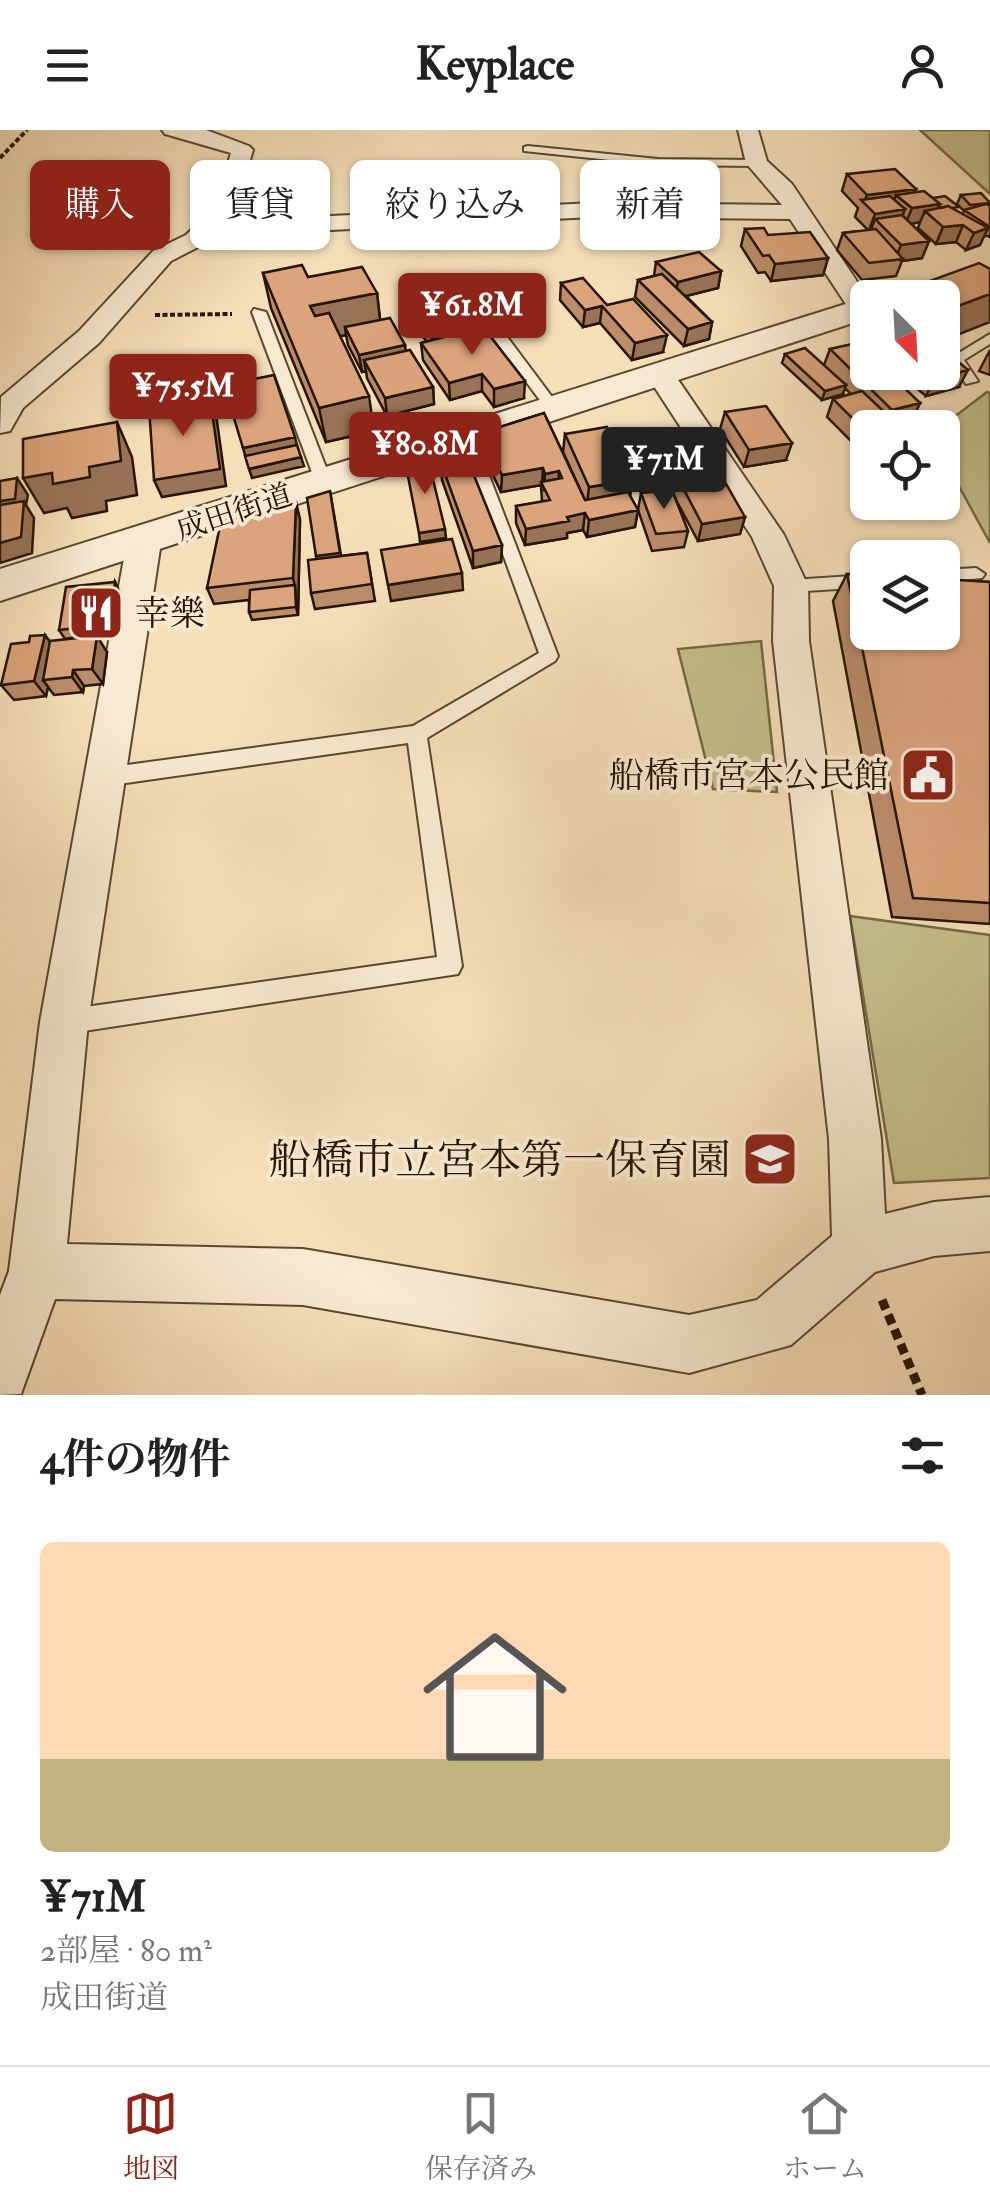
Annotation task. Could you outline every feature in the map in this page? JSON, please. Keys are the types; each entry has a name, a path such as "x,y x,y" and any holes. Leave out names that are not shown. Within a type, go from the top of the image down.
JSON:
{"street":[{"path":"172,130 200,132 242,150 240,160"},
{"path":"748,130 757,163 784,190 850,287"},
{"path":"330,223 593,210 798,212"},
{"path":"4,409 89,337 162,256 190,242"},
{"name":"成田街道","path":"0,585 850,313"},
{"path":"660,374 767,536 791,586 791,640 855,1139 860,1248"},
{"path":"0,1373 38,1271 64,1022 144,542"},
{"path":"38,1271 303,1277 689,1344 771,1325 860,1248 934,1229 990,1224"}],"lane":[{"path":"528,149 658,162 757,163"},
{"path":"479,309 553,408"},
{"path":"258,312 324,483"},
{"path":"971,380 956,359 990,338"},
{"path":"105,777 417,734 549,656 467,436"},
{"path":"960,575 976,574"},
{"path":"791,586 850,582"},
{"path":"64,1022 450,966 417,734"}],"path":[{"path":"0,158 27,130"},
{"path":"109,314 216,316 258,312"},
{"path":"860,1248 922,1395"}],"shaded area":[{"path":"920,130 990,130 990,194"},
{"path":"990,393 990,543 960,488 960,413"},
{"path":"761,641 777,792 713,789 678,649"},
{"path":"850,916 990,935 990,1178 894,1183"}],"building":[{"path":"895,169 916,189 867,195 847,174"},
{"path":"924,191 940,204 912,208 896,195"},
{"path":"981,193 990,203 970,205 961,195"},
{"path":"890,196 905,209 875,214 861,200"},
{"path":"945,196 959,207 941,208 933,198"},
{"path":"948,206 988,228 974,233 963,225 943,227 925,211"},
{"path":"990,206 990,227 964,210"},
{"path":"902,215 929,241 901,245 875,219"},
{"path":"764,228 768,235 810,232 828,258 775,264 769,255 763,256 745,229"},
{"path":"876,229 903,259 869,263 843,233"},
{"path":"699,252 721,271 678,282 656,262"},
{"path":"979,263 990,269 990,294 960,305 960,280 932,280"},
{"path":"302,265 308,277 362,267 377,293 310,306 315,316 329,313 369,396 319,408 263,273"},
{"path":"662,274 712,322 688,329 638,280"},
{"path":"583,278 607,305 633,299 667,335 635,343 602,306 585,310 561,283"},
{"path":"465,299 482,322 432,334 416,310"},
{"path":"390,318 405,345 359,355 345,327"},
{"path":"483,327 525,381 494,389 482,374 449,383 421,343"},
{"path":"850,345 850,369 830,349"},
{"path":"805,348 846,385 825,391 785,354"},
{"path":"410,350 433,387 385,398 364,360"},
{"path":"274,375 295,437 243,448 224,385"},
{"path":"872,390 907,390 920,403 892,410"},
{"path":"862,391 882,410 850,410 850,416 833,399"},
{"path":"210,397 220,469 154,480 149,407"},
{"path":"766,406 792,443 749,450 725,412"},
{"path":"544,413 585,500 628,492 638,510 589,520 585,513 567,517 569,521 526,529 516,506 550,500 541,482 562,478 559,471 545,474 543,468 502,475 481,433"},
{"path":"117,422 121,461 89,467 90,477 53,484 52,473 23,478 23,439"},
{"path":"607,427 633,480 589,487 565,434"},
{"path":"698,435 745,517 702,524 659,442"},
{"path":"297,445 301,457 249,469 245,456"},
{"path":"467,458 502,545 473,551 441,463"},
{"path":"428,459 445,529 419,533 406,466"},
{"path":"17,478 15,499 0,501 0,481"},
{"path":"672,490 688,531 656,534 641,493"},
{"path":"330,491 340,553 316,556 307,498"},
{"path":"24,501 21,537 0,543 0,505"},
{"path":"296,503 293,578 207,588 221,521"},
{"path":"452,539 462,573 388,585 381,550"},
{"path":"367,553 372,584 311,593 308,560"},
{"name":"船橋市宮本公民館","path":"960,580 990,582 990,903 913,898 862,650 960,650"},
{"path":"115,582 110,624 59,630 66,587"},
{"path":"295,585 296,607 249,612 250,590"},
{"path":"45,635 34,681 1,685 11,644"},
{"path":"97,636 92,669 73,670 72,677 43,680 50,641"}],"place":[{"name":"幸樂","path":"96,613"},
{"name":"船橋市宮本公民館","path":"928,775"},
{"name":"船橋市立宮本第一保育園","path":"770,1159"}]}
